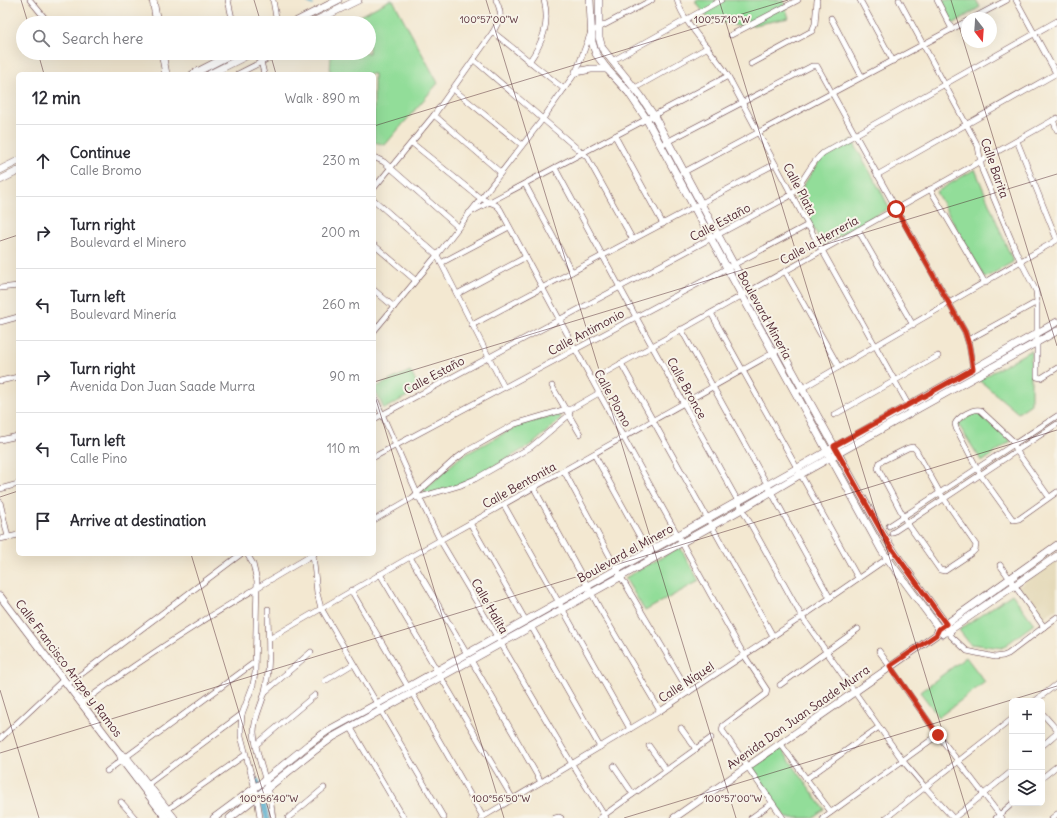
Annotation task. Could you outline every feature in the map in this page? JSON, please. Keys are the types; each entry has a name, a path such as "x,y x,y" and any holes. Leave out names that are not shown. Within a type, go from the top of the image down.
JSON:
{"street":[{"path":"30,0 44,16"},
{"path":"153,0 156,16"},
{"path":"228,0 231,16"},
{"path":"272,0 275,16"},
{"path":"306,16 338,0"},
{"path":"326,16 358,0"},
{"path":"376,186 434,115 493,32 499,22 501,14 496,0"},
{"path":"529,62 541,43 546,28 547,13 544,0"},
{"name":"Boulevard Minería","path":"590,0 592,42 596,54 632,97 647,120 888,559 939,632"},
{"name":"Boulevard Minería","path":"599,0 600,43 606,54 635,88 654,116 748,291 880,529 949,630"},
{"path":"376,329 437,254 542,120 576,72 591,32 652,0"},
{"name":"Calle Plata","path":"678,0 682,12 690,18 728,76 808,225 912,412"},
{"path":"612,61 690,18 719,0"},
{"path":"731,35 798,0"},
{"path":"751,64 812,31 815,24 817,0"},
{"path":"860,0 893,60"},
{"name":"Calle Barita","path":"899,0 978,146 980,162 1021,262 1034,285 1038,302 1037,377 1041,378 1057,368"},
{"path":"937,0 952,29"},
{"path":"984,12 1007,0"},
{"path":"877,174 1057,74 1016,0"},
{"path":"831,18 862,77"},
{"name":"Calle Estaño","path":"376,418 711,239 792,194 819,156 1057,21"},
{"path":"677,176 961,24"},
{"path":"493,32 564,89"},
{"path":"635,88 708,47"},
{"path":"163,60 166,72"},
{"path":"197,72 220,60"},
{"path":"214,72 238,60"},
{"path":"242,72 266,60"},
{"path":"474,60 542,120 583,153 590,161 632,240"},
{"path":"262,62 264,72"},
{"path":"661,145 814,65 818,67 968,340 973,369"},
{"path":"576,72 591,69 607,69"},
{"path":"617,80 624,75"},
{"path":"468,213 490,203 728,76"},
{"path":"453,89 522,145"},
{"path":"434,115 500,172"},
{"path":"1055,119 1057,130"},
{"name":"Calle la Herrería","path":"592,380 1055,119"},
{"path":"615,136 663,224"},
{"path":"796,392 1057,240 1017,141"},
{"name":"Calle Plomo","path":"412,143 480,198 498,206 559,320 744,655 767,692 723,726 722,730 747,766"},
{"path":"376,158 390,168 458,227"},
{"path":"0,170 16,161"},
{"path":"472,325 775,164"},
{"name":"Calle Bronce","path":"556,168 636,317 802,617 903,761 954,818"},
{"path":"0,180 16,172"},
{"path":"524,184 572,272"},
{"path":"930,189 985,283"},
{"path":"376,202 437,254 504,388"},
{"name":"Calle Antimonio","path":"376,456 808,225"},
{"path":"441,263 510,227"},
{"path":"858,230 913,325"},
{"path":"376,248 415,280"},
{"path":"457,294 526,257"},
{"path":"785,271 839,367"},
{"path":"0,288 16,286"},
{"path":"376,292 394,307"},
{"path":"968,340 1038,302"},
{"path":"711,313 858,578"},
{"path":"0,322 16,318"},
{"name":"Boulevard el Minero","path":"230,818 323,744 351,728 379,708 560,606 590,590 621,577 650,556 770,489 908,405 1057,322"},
{"path":"681,329 830,598"},
{"name":"Boulevard el Minero","path":"836,450 912,412 1057,331"},
{"name":"Calle Bentonita","path":"269,639 351,590 780,349"},
{"path":"834,415 938,356"},
{"path":"621,363 773,636"},
{"path":"0,381 16,377"},
{"path":"552,386 569,411 580,434"},
{"path":"376,519 418,495 462,485 475,480 531,447 569,411 599,393"},
{"name":"Calle Halita","path":"376,400 418,495 440,540 603,817"},
{"path":"1050,497 1008,436 978,409 956,420 955,426 976,468 1013,520 1019,519 1050,497 1057,492"},
{"path":"418,495 453,461 515,424 569,411"},
{"path":"888,526 1057,416"},
{"path":"892,533 1055,425 1057,432"},
{"path":"0,440 16,436"},
{"path":"913,447 940,493 976,546 972,553 947,570 942,571 903,517 879,471 878,466 880,462 913,447"},
{"path":"594,454 650,556"},
{"path":"564,471 617,570 689,692"},
{"path":"0,488 16,484"},
{"path":"534,488 590,590 660,711"},
{"path":"0,502 8,537"},
{"path":"504,505 630,729"},
{"path":"470,523 600,747"},
{"path":"0,539 16,535"},
{"name":"Avenida Don Juan Saade Murra","path":"949,630 1009,579 1057,545"},
{"name":"Calle Níquel","path":"482,817 660,711 802,617 895,553"},
{"path":"0,739 66,682 238,556"},
{"path":"248,556 253,564 257,581 255,662 254,679 242,714 241,736 245,755 273,818"},
{"path":"82,703 121,674 166,644 310,556"},
{"path":"313,556 316,588 321,608 444,818"},
{"name":"Boulevard el Minero","path":"590,590 617,570 650,556"},
{"name":"Avenida Don Juan Saade Murra","path":"674,818 939,632 949,630 1057,556"},
{"path":"410,557 541,782"},
{"path":"1000,565 1044,627"},
{"path":"380,574 513,799"},
{"path":"351,590 482,817"},
{"name":"Calle Francisco Arizpe y Ramos","path":"0,596 123,757 166,818"},
{"path":"260,818 262,793 259,785 257,744 254,733 255,723 265,692 268,670 268,609"},
{"path":"939,632 949,630 967,651 999,657 1008,654 1057,616"},
{"path":"780,684 858,629"},
{"path":"879,651 938,735 999,817 1011,806"},
{"path":"265,692 311,652"},
{"path":"107,771 123,757 255,662"},
{"path":"325,681 353,664"},
{"path":"1039,698 1057,684"},
{"path":"257,744 315,695"},
{"name":"Boulevard el Minero","path":"214,818 259,785 327,731 379,708"},
{"path":"148,784 242,714"},
{"path":"1045,717 1057,732 1045,743"},
{"path":"886,818 1009,721"},
{"path":"806,779 879,727"},
{"path":"351,728 404,818"},
{"path":"681,728 696,749"},
{"path":"823,818 938,735"},
{"path":"603,817 712,738"},
{"path":"780,743 831,812"},
{"path":"649,746 666,770"},
{"path":"168,809 245,755"},
{"name":"Calle Francisco Arizpe y Ramos","path":"123,757 148,784 174,818"},
{"path":"614,766 633,794"},
{"path":"747,766 783,818"},
{"path":"1045,776 1057,766"},
{"path":"954,818 1009,773"},
{"path":"288,818 324,788"},
{"path":"122,802 135,818"},
{"path":"751,818 772,803"},
{"path":"1052,818 1057,814"},
{"path":"556,818 562,818"}],"shaded area":[{"path":"1057,559 1057,608 1041,619 1018,587"}],"green space":[{"path":"390,0 393,0 438,83 385,145 376,143 376,72 330,72 331,60 376,60 376,16 359,16"},
{"path":"696,0 783,0 789,18 754,25 738,26 709,19 696,3"},
{"path":"941,0 976,0 980,7 972,12 961,12 961,19 953,24"},
{"path":"852,140 889,208 823,245 796,197 821,158"},
{"path":"975,169 1013,262 985,278 936,192"},
{"path":"1031,350 1031,404 1018,413 979,380"},
{"path":"410,371 420,389 384,409 376,392 376,387"},
{"path":"976,412 1011,441 982,462 958,424"},
{"path":"559,414 561,419 534,443 468,482 428,495 423,491 459,458 519,425"},
{"path":"680,547 699,581 645,611 625,578"},
{"path":"1012,594 1034,624 1002,648 970,644 959,630"},
{"path":"966,657 985,682 939,717 920,692"},
{"path":"781,748 824,809 812,818 786,818 751,769"}],"waterway":[{"path":"304,0 313,5"},
{"path":"257,781 267,818"}],"route":[{"path":"896,209 965,332 968,340 973,369 834,446 888,543 946,624 939,629 936,635 890,666 938,735"}]}
